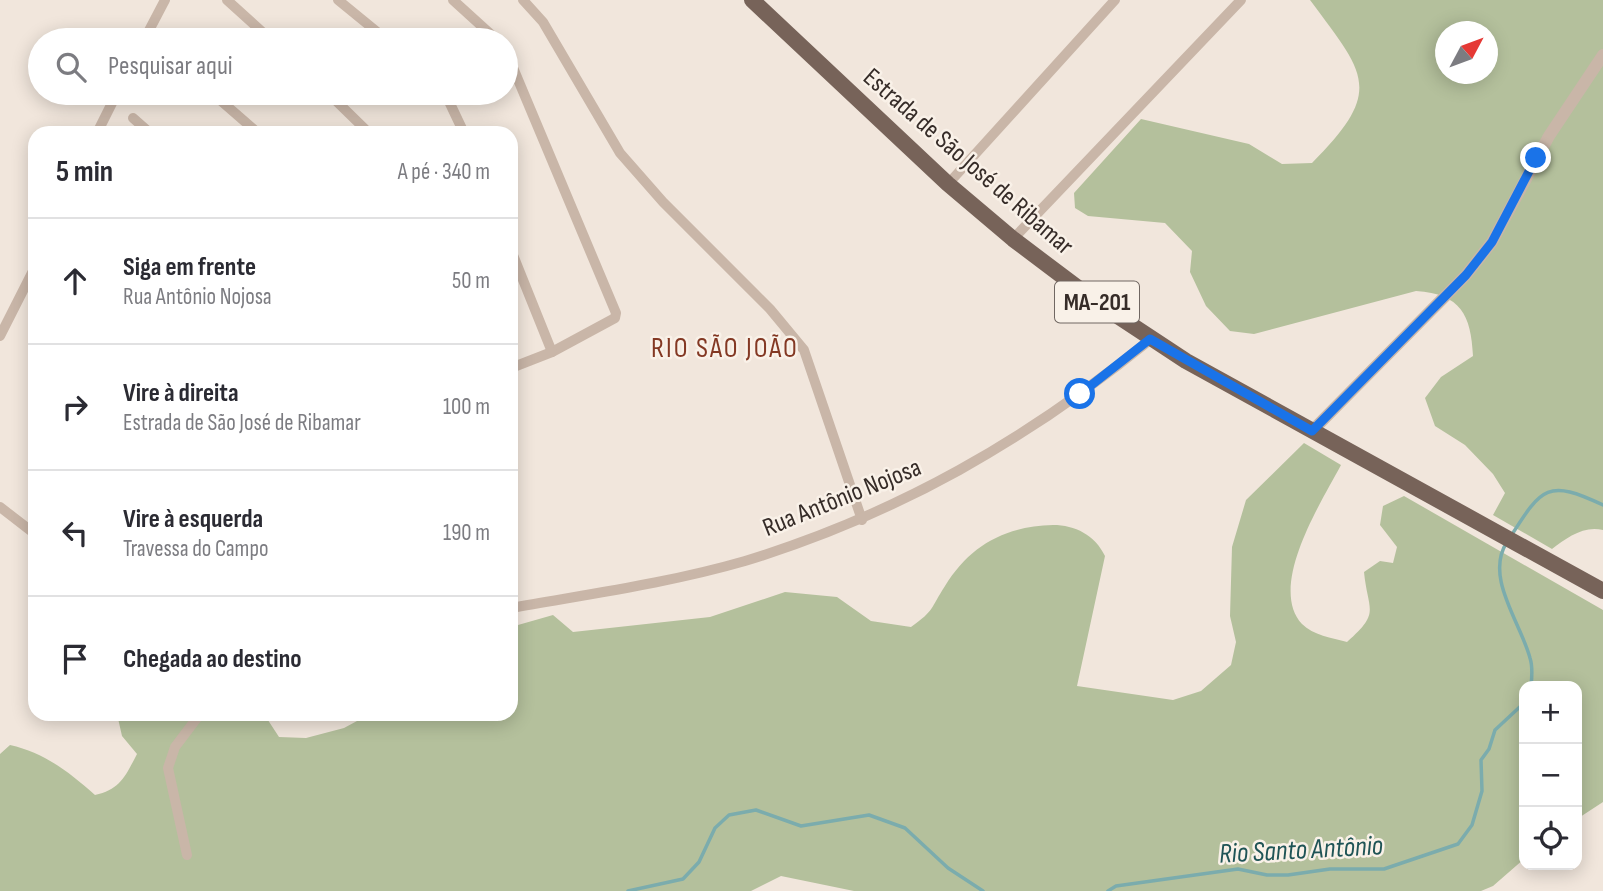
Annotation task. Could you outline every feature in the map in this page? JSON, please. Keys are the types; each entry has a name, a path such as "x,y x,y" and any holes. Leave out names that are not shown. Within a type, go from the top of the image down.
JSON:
{"main road":[{"name":"Estrada de São José de Ribamar","path":"752,0 948,184 1013,239 1150,339 1603,591"}],"street":[{"path":"151,28 165,0"},
{"path":"227,0 258,28"},
{"path":"338,0 372,28"},
{"path":"453,0 484,28"},
{"path":"523,0 543,22 620,153 663,202 770,309 804,350 862,520"},
{"path":"948,184 1115,0"},
{"path":"1013,239 1241,0"},
{"path":"1312,431 1466,275 1492,242 1549,136 1603,55"},
{"path":"518,73 617,313 612,321 552,352 518,365"},
{"path":"100,126 111,105"},
{"path":"226,105 250,126"},
{"path":"339,105 359,126"},
{"path":"451,105 461,126"},
{"path":"134,118 143,126"},
{"path":"518,267 552,352"},
{"path":"0,336 28,281"},
{"name":"Rua Antônio Nojosa","path":"518,607 744,561 862,520 939,483 984,456 1080,394 1150,339"},
{"path":"0,507 28,529"},
{"path":"187,856 168,768 175,747 195,721"}],"green space":[{"path":"1310,0 1603,0 1603,530 1582,531 1552,549 1493,515 1505,493 1493,474 1465,445 1435,426 1425,398 1441,377 1473,356 1466,318 1453,302 1431,293 1416,291 1254,334 1230,331 1206,306 1190,272 1192,251 1165,223 1088,216 1075,208 1074,193 1141,119 1249,144 1282,164 1312,163 1335,138 1350,117 1358,99 1359,82 1344,46"},
{"path":"1304,443 1341,465 1311,521 1294,566 1291,588 1293,608 1302,624 1312,631 1347,642 1365,624 1370,611 1364,572 1380,561 1393,563 1397,547 1380,525 1383,506 1404,496 1603,610 1603,802 1582,816 1582,681 1519,681 1519,863 1493,886 1481,891 854,891 781,876 751,891 0,891 0,754 10,745 56,764 95,795 116,785 137,754 122,736 119,721 269,721 279,737 306,738 344,728 357,721 518,721 518,625 553,615 573,632 710,617 785,592 837,597 871,621 911,627 928,613 955,572 978,549 991,540 1020,529 1053,525 1084,533 1096,542 1105,556 1077,686 1173,700 1201,691 1231,665 1236,642 1230,616 1232,547 1246,500"}],"waterway":[{"name":"Rio Santo Antônio","path":"1511,536 1531,507 1548,492 1570,492 1603,505"},
{"name":"Rio Santo Antônio","path":"1507,542 1501,556 1502,585 1530,658 1531,681"},
{"name":"Rio Santo Antônio","path":"1108,891 1116,886 1238,869 1267,875 1330,869 1384,869 1458,844 1472,825 1482,791 1481,760 1489,749 1495,730 1519,708"},
{"name":"Rio Santo Antônio","path":"628,891 683,879 699,862 715,828 729,815 756,810 801,826 869,815 905,828 948,868 983,891"}],"district":[{"name":"RIO SÃO JOÃO","path":"725,348"}],"route":[{"path":"1080,394 1150,339 1312,431 1466,275 1492,242 1509,214 1536,158"}]}
